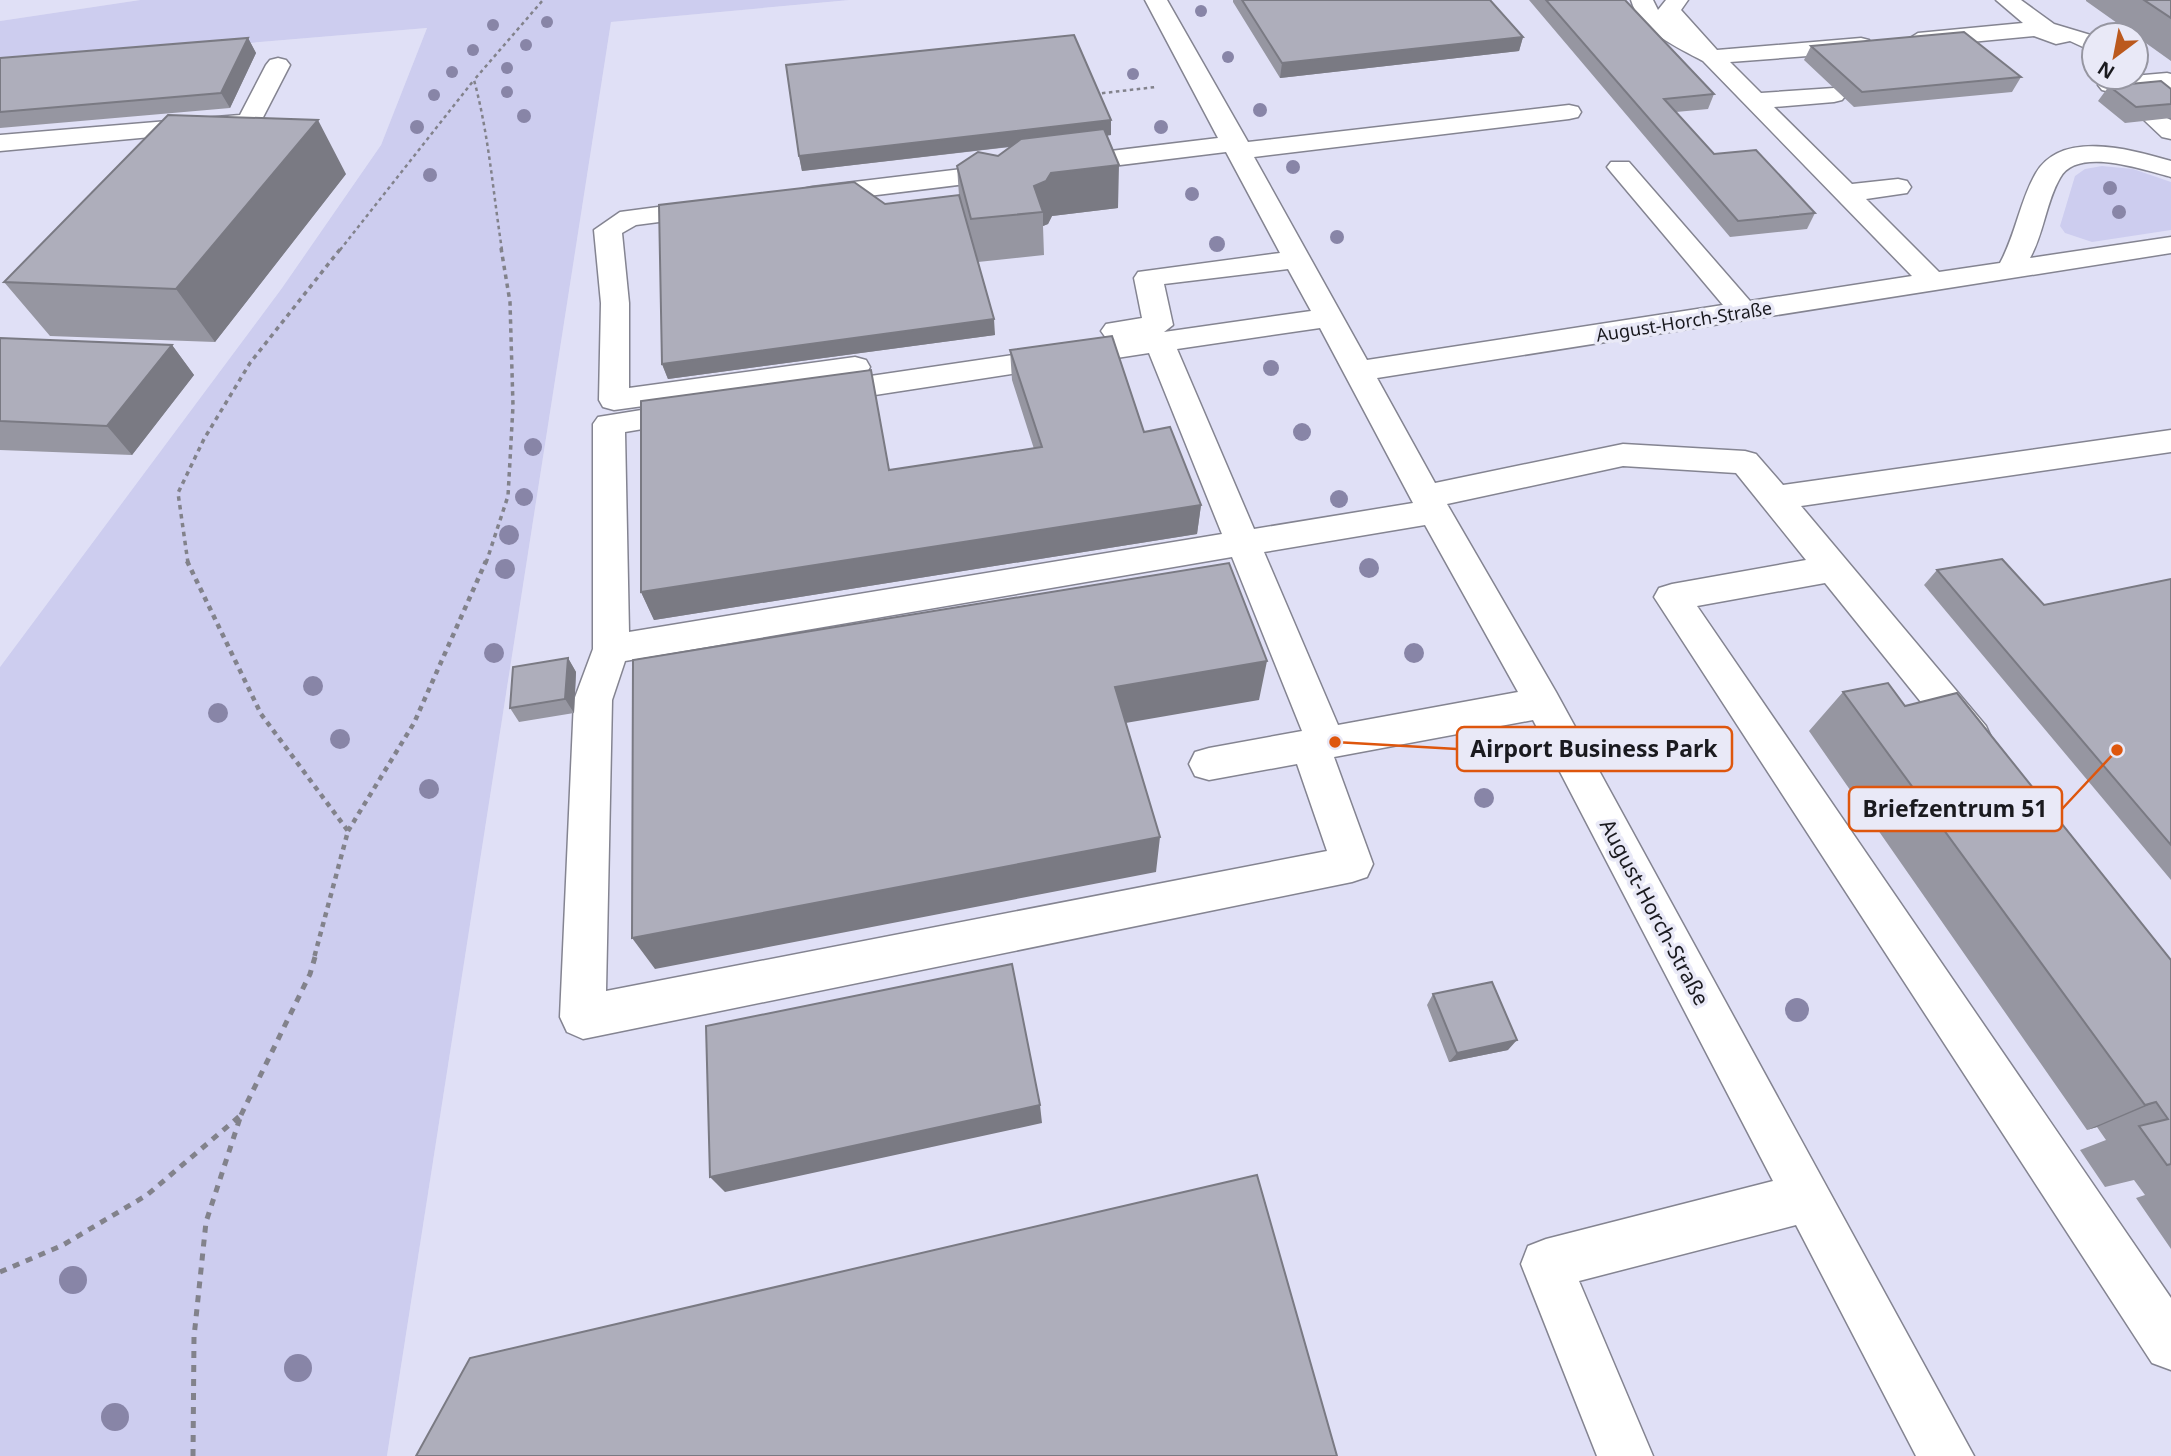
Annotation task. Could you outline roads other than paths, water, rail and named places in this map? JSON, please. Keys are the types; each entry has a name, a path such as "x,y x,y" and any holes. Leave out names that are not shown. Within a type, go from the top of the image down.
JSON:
{"street":[{"name":"August-Horch-Straße","path":"1156,0 1330,317 1356,371 1543,703 1946,1456"},
{"path":"1642,0 1645,10 1673,36 1712,57 2046,29 2080,38"},
{"path":"1677,0 1670,10 1712,57 1933,282"},
{"path":"2007,0 2080,55"},
{"path":"2040,0 2051,9 2046,29"},
{"path":"0,143 250,122 278,65"},
{"path":"2150,82 2167,80 2171,83"},
{"path":"1756,101 1835,95"},
{"path":"792,198 1569,112"},
{"path":"2011,268 2030,231 2050,170 2071,157 2106,154 2142,159 2171,170"},
{"path":"1620,167 1744,312"},
{"path":"1845,193 1898,187"},
{"path":"738,205 629,218 608,230 615,303 611,412 611,649 593,700 583,1017 1352,864 1318,745 1244,542 1160,343"},
{"name":"August-Horch-Straße","path":"1356,371 2171,245"},
{"path":"611,412 1158,325 1148,278 1298,259"},
{"path":"611,412 1160,343 1330,317"},
{"path":"1775,498 2171,441"},
{"path":"611,649 1244,542 1430,504 1623,455 1745,462 1998,769"},
{"path":"1834,568 1672,597 2171,1344"},
{"path":"1209,764 1543,703"},
{"path":"1625,1456 1546,1264 1807,1197"}],"place":[{"name":"Airport Business Park","path":"1335,742"},
{"name":"Briefzentrum 51","path":"2117,750"}]}
